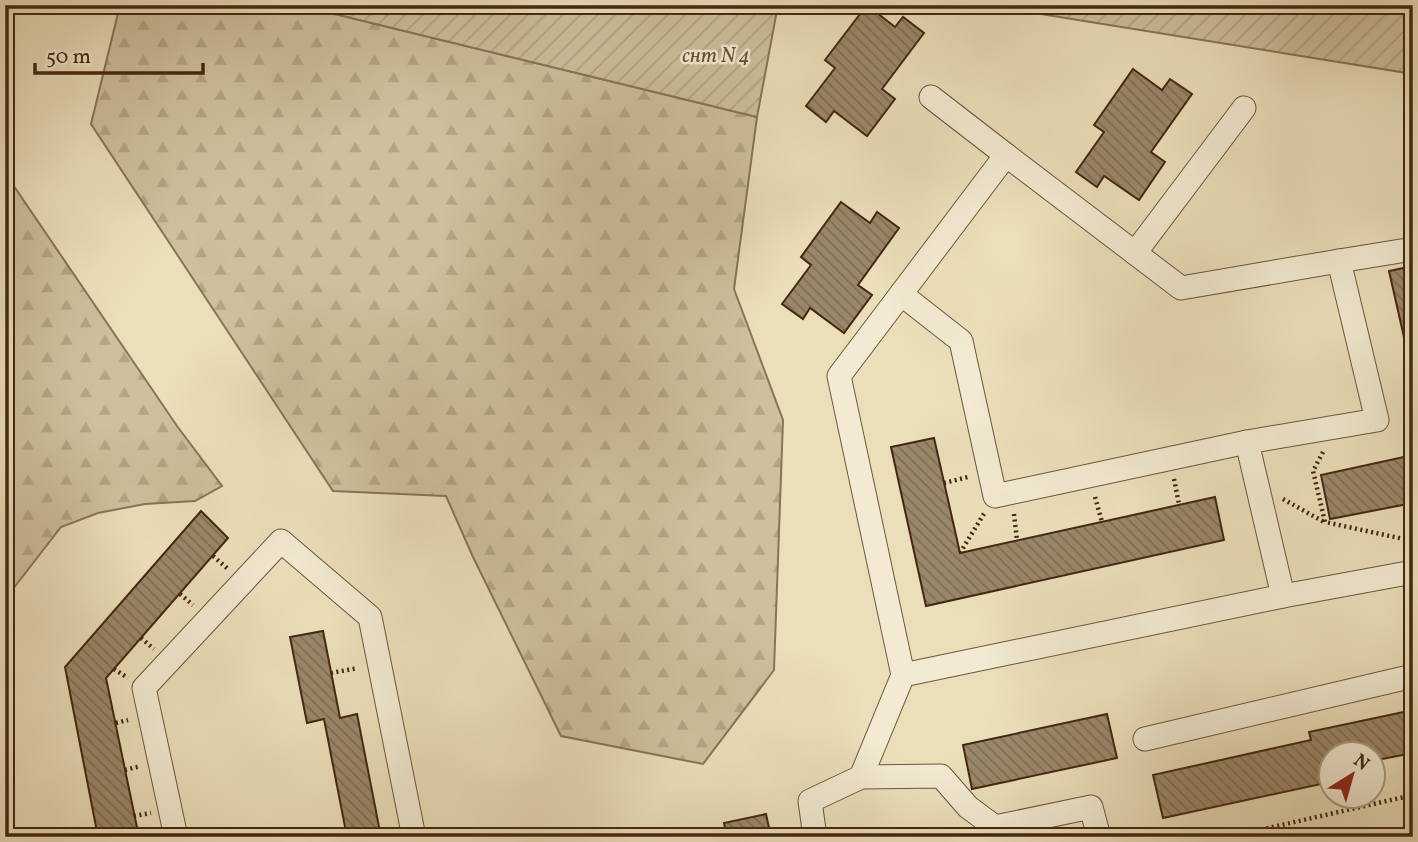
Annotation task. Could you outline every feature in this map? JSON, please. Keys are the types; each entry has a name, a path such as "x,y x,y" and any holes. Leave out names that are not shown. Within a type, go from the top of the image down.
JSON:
{"lane":[{"path":"931,97 1181,288 1413,250"},
{"path":"1135,253 1244,108"},
{"path":"862,777 903,675 839,376 1006,155"},
{"path":"901,294 961,341 995,496 1247,442 1377,420 1339,261"},
{"path":"1247,442 1283,596"},
{"path":"176,837 144,688 281,541 370,617 414,837"},
{"path":"903,675 1283,596 1413,572"},
{"path":"1145,738 1413,676"},
{"path":"815,837 810,801 862,777 941,776 968,807 995,827 1091,807 1099,837"}],"path":[{"path":"1325,522 1313,471 1337,427"},
{"path":"1257,484 1325,522 1413,541"},
{"path":"1177,494 1179,504"},
{"path":"960,553 995,496"},
{"path":"1229,837 1413,795"}],"green space":[{"path":"120,5 298,5 757,117 734,289 783,420 774,670 703,764 561,736 446,496 333,491 91,124"},
{"name":"снт N 4","path":"298,5 778,5 757,117"},
{"path":"985,5 1413,5 1413,74"},
{"path":"5,173 177,426 222,486 195,501 145,504 98,513 61,527 13,589 5,613"}],"building":[{"path":"867,5 895,27 903,17 924,33 882,89 895,99 867,136 834,111 826,122 806,106 835,68 825,60"},
{"path":"1133,69 1162,90 1170,79 1192,94 1151,152 1165,162 1139,200 1104,176 1097,187 1076,172 1104,132 1094,125"},
{"path":"841,202 870,223 877,212 899,228 858,285 872,295 844,333 810,308 803,319 782,304 811,265 801,257"},
{"path":"1413,266 1413,377 1389,271"},
{"path":"934,438 960,553 1215,497 1224,540 926,606 891,447"},
{"path":"1413,455 1413,523 1408,504 1330,519 1321,475"},
{"path":"201,511 228,538 106,678 139,837 98,837 65,667"},
{"path":"323,631 340,718 357,714 381,837 347,837 324,719 307,723 290,637"},
{"path":"1413,710 1413,753 1386,758 1386,740 1316,740 1316,785 1163,818 1153,775 1311,740 1309,732"},
{"path":"1107,714 1117,758 972,789 963,745"},
{"path":"766,814 771,837 727,837 724,823"}]}
